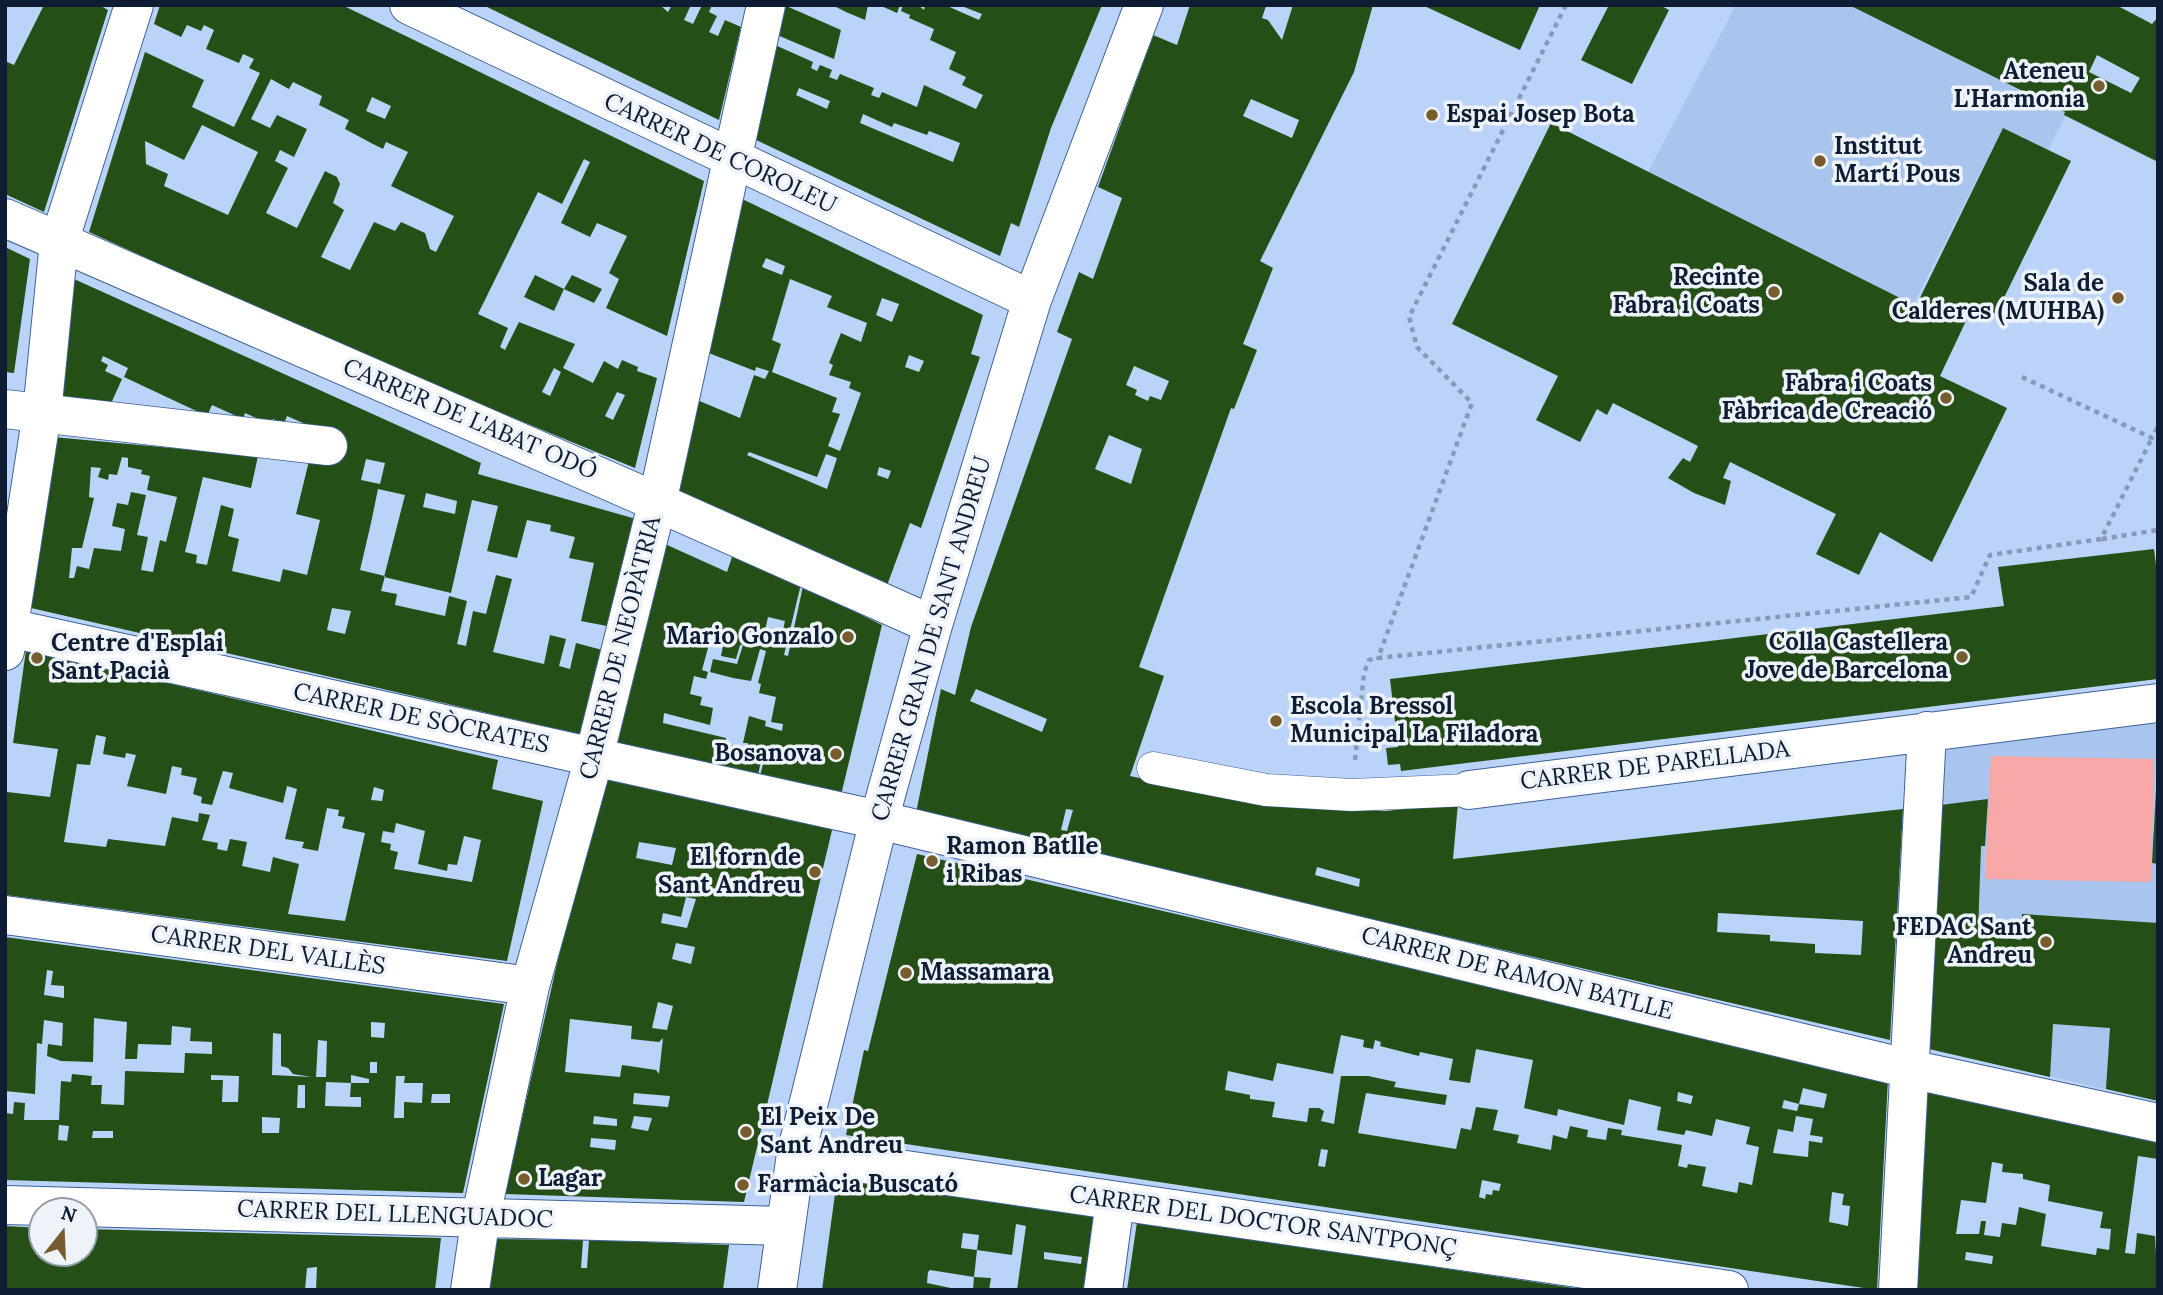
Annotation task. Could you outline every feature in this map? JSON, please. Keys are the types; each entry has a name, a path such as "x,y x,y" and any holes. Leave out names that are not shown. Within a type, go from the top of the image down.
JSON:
{"street":[{"path":"6,636 42,413 59,242 134,5"},
{"name":"CARRER DE COROLEU","path":"410,5 731,160 1032,300"},
{"name":"CARRER DE NEOPÀTRIA","path":"470,1290 481,1216 530,986 594,756 657,502 766,5"},
{"name":"CARRER GRAN DE SANT ANDREU","path":"777,1290 796,1154 879,820 933,625 1032,300 1144,5"},
{"name":"CARRER DE L'ABAT ODÓ","path":"5,218 933,625"},
{"path":"5,409 328,446"},
{"name":"CARRER DE SÒCRATES","path":"6,636 594,756 879,820"},
{"name":"CARRER DE PARELLADA","path":"1153,768 1266,790 1352,795 1469,790 2158,703"},
{"path":"1898,1290 1927,731"},
{"name":"CARRER DE RAMON BATLLE","path":"879,820 1910,1069 2158,1123"},
{"name":"CARRER DEL VALLÈS","path":"5,915 530,986"},
{"name":"CARRER DEL DOCTOR SANTPONÇ","path":"796,1154 1729,1290"},
{"path":"1103,1290 1115,1201"},
{"name":"CARRER DEL LLENGUADOC","path":"5,1205 785,1226"}],"path":[{"path":"1378,658 1472,403 1417,347 1409,317 1566,5"},
{"path":"2022,377 2152,438"},
{"path":"2101,539 2158,426"},
{"path":"1352,795 1364,673 1369,660 1971,597 1990,555 2158,530"}],"shaded area":[{"name":"Institut Martí Pous","path":"1736,5 2117,5 2150,22 2144,33 2115,20 2048,150 2003,128 1913,305 1648,172"},
{"name":"FEDAC Sant Andreu","path":"2158,718 2153,834 2158,835 2158,1101 1929,1049 1946,743"},
{"path":"1991,756 2154,759 2151,882 1985,879"}],"building":[{"path":"44,5 99,5 108,10 44,212 5,194 5,61 14,65"},
{"path":"160,5 342,5 704,181 667,336 606,308 619,279 609,273 627,236 597,223 590,237 561,223 590,162 584,159 562,204 538,192 478,314 508,328 500,347 505,350 519,322 575,344 563,368 593,383 604,361 618,369 622,360 638,367 637,371 657,378 635,468 353,352 89,232 145,52 204,80 192,107 234,127 260,73 249,68 254,59 243,54 239,63 206,49 214,30 204,25 201,31 187,25 181,37 154,24","holes":["271,79 289,89 293,82 322,96 319,105 349,120 345,129 383,149 386,142 408,152 391,186 454,216 436,252 430,249 425,233 401,222 395,231 374,222 350,270 321,257 344,210 333,203 340,184 337,177 325,171 297,228 266,213 288,168 275,161 280,150 294,157 307,129 277,115 270,128 251,119","372,97 391,106 385,119 366,111","202,125 258,152 228,215 164,186 168,174 146,164 145,141 184,160","554,368 561,372 550,396 542,392","617,392 625,395 613,420 605,416"]},
{"path":"483,5 660,5 668,12 672,5 691,5 684,20 693,24 702,5 712,5 709,12 717,16 709,32 718,36 725,20 741,27 719,120"},
{"path":"784,5 841,30 834,59 777,35"},
{"path":"832,5 868,5 865,20 846,12"},
{"path":"879,5 900,5 897,13"},
{"path":"903,5 918,5 924,10 925,5 945,5 979,20 982,14 959,5 1102,5 1051,128 1019,227 1011,223 1000,256 752,138 775,45 813,62 811,68 817,71 820,65 832,70 829,77 837,80 840,74 874,88 871,95 879,98 882,92 917,107 924,85 976,109 983,95 962,85 966,77 949,69 956,52 930,40 934,29 909,18 910,15 901,11","holes":["799,88 830,101 827,109 796,95","863,114 892,127 894,123 927,135 929,131 960,143 953,162 860,123"]},
{"path":"1190,5 1279,5 1266,6 1262,18 1268,20 1282,40 1293,5 1373,5 1354,72 1260,261 1273,268 1243,344 1257,350 1234,409 1231,408 1139,667 1164,676 1130,776 1268,805 1386,811 1458,803 1453,859 1903,809 1890,1040 916,813 941,689 955,695 971,627 1072,339 1057,332 1079,272 1093,279 1122,198 1098,187 1153,35 1177,45","holes":["1251,99 1299,120 1292,138 1243,116","1134,366 1169,381 1161,400 1150,396 1148,401 1135,395 1137,390 1126,385","1109,435 1142,449 1131,484 1095,469","976,689 1047,719 1042,732 970,701","1066,809 1073,810 1067,831 1061,830","1317,867 1360,879 1359,887 1315,875","1718,913 1863,921 1861,955 1815,953 1815,944 1770,941 1770,935 1717,932"]},
{"path":"1422,5 1540,5 1520,50"},
{"path":"1609,5 1660,5 1669,10 1632,84 1581,60"},
{"path":"1849,5 2116,5 2152,24 2158,17 2158,162 2064,115 2065,112","holes":["2097,55 2140,78 2131,93 2089,72"]},
{"path":"1551,123 1916,306 2003,128 2071,161 1996,314 1974,304 1940,376 2007,408 1932,562 1880,532 1859,575 1816,554 1836,514 1730,462 1723,478 1731,481 1725,505 1694,493 1668,478 1683,458 1690,462 1698,446 1613,403 1607,415 1597,409 1580,442 1536,420 1558,376 1452,324"},
{"path":"738,197 983,315 971,354 980,357 921,528 910,523 885,591 668,489 690,397 740,418 754,375 765,379 769,371 756,367 755,371 701,350","holes":["766,258 785,266 782,275 762,267","790,279 832,296 827,307 867,323 861,342 841,333 829,363 833,365 829,375 851,382 849,388 861,393 840,451 828,446 840,414 832,412 837,398 772,372 781,344 772,340","882,298 899,304 892,322 876,315","909,355 924,361 919,372 905,367","749,452 817,477 826,454 837,458 827,489 747,455","879,467 891,471 888,479 877,475"]},
{"path":"5,247 30,259 14,373 5,372"},
{"path":"535,275 564,289 554,311 524,297"},
{"path":"572,275 602,289 594,303 564,289"},
{"path":"74,279 481,463 478,474 636,519 612,627 581,621 594,563 569,558 575,537 550,531 551,525 527,520 517,558 487,551 498,506 472,500 451,593 385,577 381,591 397,594 395,605 445,616 449,596 467,601 457,644 466,646 473,611 486,614 496,575 512,579 493,652 544,664 550,635 566,639 559,666 570,669 576,643 606,651 587,736 31,608 53,437 258,456 251,488 203,477 185,552 197,555 196,563 207,565 221,505 234,509 228,536 239,539 232,571 280,582 283,569 307,575 320,520 296,514 309,461 303,423 287,416 284,424 273,419 270,424 245,413 243,419 212,405 207,416 124,377 128,368 103,356 101,361 108,365 105,371 122,379 109,408 57,404","holes":["122,457 128,458 128,467 142,470 141,474 150,476 147,490 177,497 166,542 160,540 153,572 141,570 148,537 137,535 146,495 131,492 128,505 117,503 112,526 125,529 121,551 94,548 89,569 77,566 74,578 69,578 72,548 82,548 94,498 89,497 91,467 101,468 98,477 108,480 109,474 117,475","366,459 385,463 380,484 361,480","378,489 405,495 384,576 360,570","426,493 457,501 455,514 423,507","332,608 351,611 345,634 327,630"]},
{"path":"656,540 727,572 734,551 801,584 784,655 788,656 803,586 882,625 841,795 760,776 767,748 764,747 758,775 607,741","holes":["768,617 785,621 781,639 764,635","711,637 724,641 721,656 736,659 740,645 743,645 737,664 713,659 710,672 733,678 751,681 760,649 766,651 758,683 761,684 759,693 776,697 771,722 783,724 782,731 765,726 766,721 749,716 743,743 748,743 745,755 737,754 739,747 725,744 726,738 663,723 664,713 710,725 713,708 700,705 702,697 690,694 694,676 706,679 708,672 702,670"]},
{"path":"2154,549 2158,581 2158,679 1401,771 1400,764 1388,765 1386,748 1398,747 1390,679 2004,606 1998,567"},
{"path":"26,650 498,760 492,789 543,801 507,961 5,895 7,792 50,797 58,749 13,743","holes":["96,735 106,737 103,754 125,758 126,753 136,755 127,786 166,794 172,766 182,768 181,775 197,778 193,794 202,797 201,803 212,805 223,771 233,773 229,788 283,803 287,786 297,789 285,839 304,842 302,848 318,851 327,808 339,810 338,816 345,817 342,828 365,833 345,921 288,914 299,864 273,857 270,872 242,866 247,842 230,839 227,851 217,849 218,843 202,840 210,815 199,813 198,822 172,817 165,846 108,839 106,847 64,842 77,764 90,765","374,787 384,790 382,801 371,800","396,823 425,831 418,864 447,871 448,864 457,865 464,836 481,840 472,882 394,869 398,852 390,850 391,844 381,842 383,831 394,833"]},
{"path":"600,773 833,826 744,1202 505,1194","holes":["639,842 676,848 672,865 636,858","686,897 696,899 687,928 661,923 663,913 681,917","676,943 695,947 691,964 672,959","658,1002 673,1006 667,1030 652,1028","570,1019 632,1026 631,1039 659,1042 663,1038 659,1074 656,1070 622,1065 620,1077 565,1072","634,1093 670,1096 668,1107 633,1104","594,1116 617,1119 617,1126 593,1124","634,1116 652,1118 648,1131 631,1128","591,1138 616,1140 615,1150 590,1147"]},
{"path":"2158,789 2158,864 2152,863"},
{"path":"1988,799 1985,846 1981,846 1978,933 2021,940 2022,914 2158,923 2158,1101 2106,1089 2110,1028 2053,1024 2050,1077 1929,1049 1941,805","holes":["1963,955 1991,955 1990,967 1963,966"]},
{"path":"917,854 1888,1079 1877,1290 846,1135 864,1050 868,1051","holes":["1341,1035 1364,1040 1363,1047 1373,1049 1375,1040 1381,1042 1380,1046 1419,1056 1420,1052 1453,1059 1449,1080 1470,1083 1476,1049 1533,1060 1524,1108 1557,1116 1558,1109 1624,1125 1629,1099 1661,1107 1657,1130 1684,1135 1686,1130 1712,1136 1716,1119 1750,1127 1746,1144 1759,1147 1752,1185 1739,1182 1737,1193 1702,1186 1706,1167 1688,1164 1687,1168 1678,1166 1682,1145 1621,1135 1622,1130 1608,1128 1606,1140 1587,1137 1588,1130 1570,1126 1567,1139 1553,1135 1551,1150 1517,1143 1519,1135 1493,1130 1498,1110 1476,1107 1471,1130 1461,1128 1456,1149 1358,1133 1366,1093 1445,1105 1447,1095 1394,1087 1396,1082 1368,1076 1341,1076 1334,1124 1321,1121 1324,1111 1319,1108 1309,1108 1307,1122 1272,1117 1275,1102 1250,1099 1250,1095 1225,1090 1228,1071 1273,1081 1277,1063 1333,1074","1803,1088 1827,1094 1824,1108 1799,1104","1678,1092 1693,1096 1691,1104 1677,1101","1784,1100 1799,1104 1797,1111 1782,1108","1796,1116 1813,1119 1810,1135 1823,1137 1822,1143 1809,1141 1808,1157 1773,1153 1778,1129 1793,1132","1321,1149 1328,1150 1325,1167 1318,1166","1482,1180 1501,1184 1499,1191 1493,1190 1492,1195 1486,1194 1485,1199 1479,1197","1832,1192 1844,1194 1842,1205 1850,1206 1848,1226 1829,1222"]},
{"path":"5,937 504,1004 463,1193 5,1180 5,1113 13,1114 14,1102 25,1103 24,1120 59,1120 61,1081 71,1082 72,1074 92,1076 91,1085 102,1085 101,1104 124,1105 125,1071 184,1073 185,1053 212,1054 212,1042 190,1041 191,1028 172,1026 171,1045 138,1044 137,1059 125,1059 127,1022 94,1018 93,1062 61,1061 47,1056 48,1044 62,1046 63,1023 44,1020 42,1044 37,1043 35,1094 5,1091","holes":["47,970 53,971 51,985 64,986 64,998 44,995","371,1022 385,1023 384,1038 371,1037","273,1033 281,1034 281,1066 288,1068 293,1074 312,1077 272,1075","318,1040 327,1041 326,1077 316,1077","370,1062 377,1062 377,1073 370,1073","211,1075 239,1076 238,1102 222,1102 223,1080 211,1080","351,1075 369,1079 369,1083 351,1083","396,1076 405,1076 404,1083 423,1083 422,1103 404,1102 404,1118 394,1118","326,1082 351,1083 350,1097 361,1097 361,1107 325,1106","298,1085 305,1085 305,1108 297,1108","432,1094 450,1094 450,1103 431,1103","262,1117 280,1118 279,1133 262,1133","59,1125 69,1126 67,1141 58,1140","93,1131 113,1131 113,1138 92,1138"]},
{"path":"1926,1087 2158,1140 2158,1159 2138,1156 2125,1253 2135,1254 2137,1233 2155,1236 2158,1290 1916,1290","holes":["1992,1162 2003,1164 2002,1172 2023,1174 2023,1179 2050,1185 2048,1201 2103,1212 2100,1228 2111,1229 2109,1250 2097,1248 2096,1255 2041,1246 2046,1214 2019,1207 2016,1225 2002,1223 2000,1237 1984,1235 1986,1221 1981,1221 1979,1234 1956,1234 1961,1200 1986,1203","1966,1252 1993,1256 1992,1264 1965,1260"]},
{"path":"837,1179 1108,1218 1088,1290 1017,1290 1026,1226 1016,1224 1012,1255 977,1250 974,1277 930,1270 928,1272 927,1283 960,1290 822,1290","holes":["963,1233 979,1235 977,1250 961,1248","1044,1252 1082,1257 1081,1264 1044,1259"]},
{"path":"1137,1222 1574,1288 1574,1290 1127,1290"},
{"path":"5,1226 28,1227 28,1267 98,1267 98,1229 441,1238 435,1290 316,1290 317,1267 307,1268 305,1290 5,1290"},
{"path":"491,1239 583,1240 581,1268 587,1268 589,1240 729,1245 723,1290 486,1290"},
{"path":"974,1277 991,1278 989,1290 973,1290"}],"place":[{"name":"Ateneu L'Harmonia","path":"2099,86"},
{"name":"Espai Josep Bota","path":"1432,115"},
{"name":"Institut Martí Pous","path":"1820,161"},
{"name":"Recinte Fabra i Coats","path":"1774,292"},
{"name":"Sala de Calderes (MUHBA)","path":"2118,298"},
{"name":"Fabra i Coats Fàbrica de Creació","path":"1946,398"},
{"name":"Mario Gonzalo","path":"848,637"},
{"name":"Colla Castellera Jove de Barcelona","path":"1962,657"},
{"name":"Centre d'Esplai Sant Pacià","path":"37,658"},
{"name":"Escola Bressol Municipal La Filadora","path":"1276,721"},
{"name":"Bosanova","path":"836,754"},
{"name":"Ramon Batlle i Ribas","path":"932,861"},
{"name":"El forn de Sant Andreu","path":"815,872"},
{"name":"FEDAC Sant Andreu","path":"2046,942"},
{"name":"Massamara","path":"906,973"},
{"name":"El Peix De Sant Andreu","path":"746,1132"},
{"name":"Lagar","path":"524,1179"},
{"name":"Farmàcia Buscató","path":"743,1185"}]}
